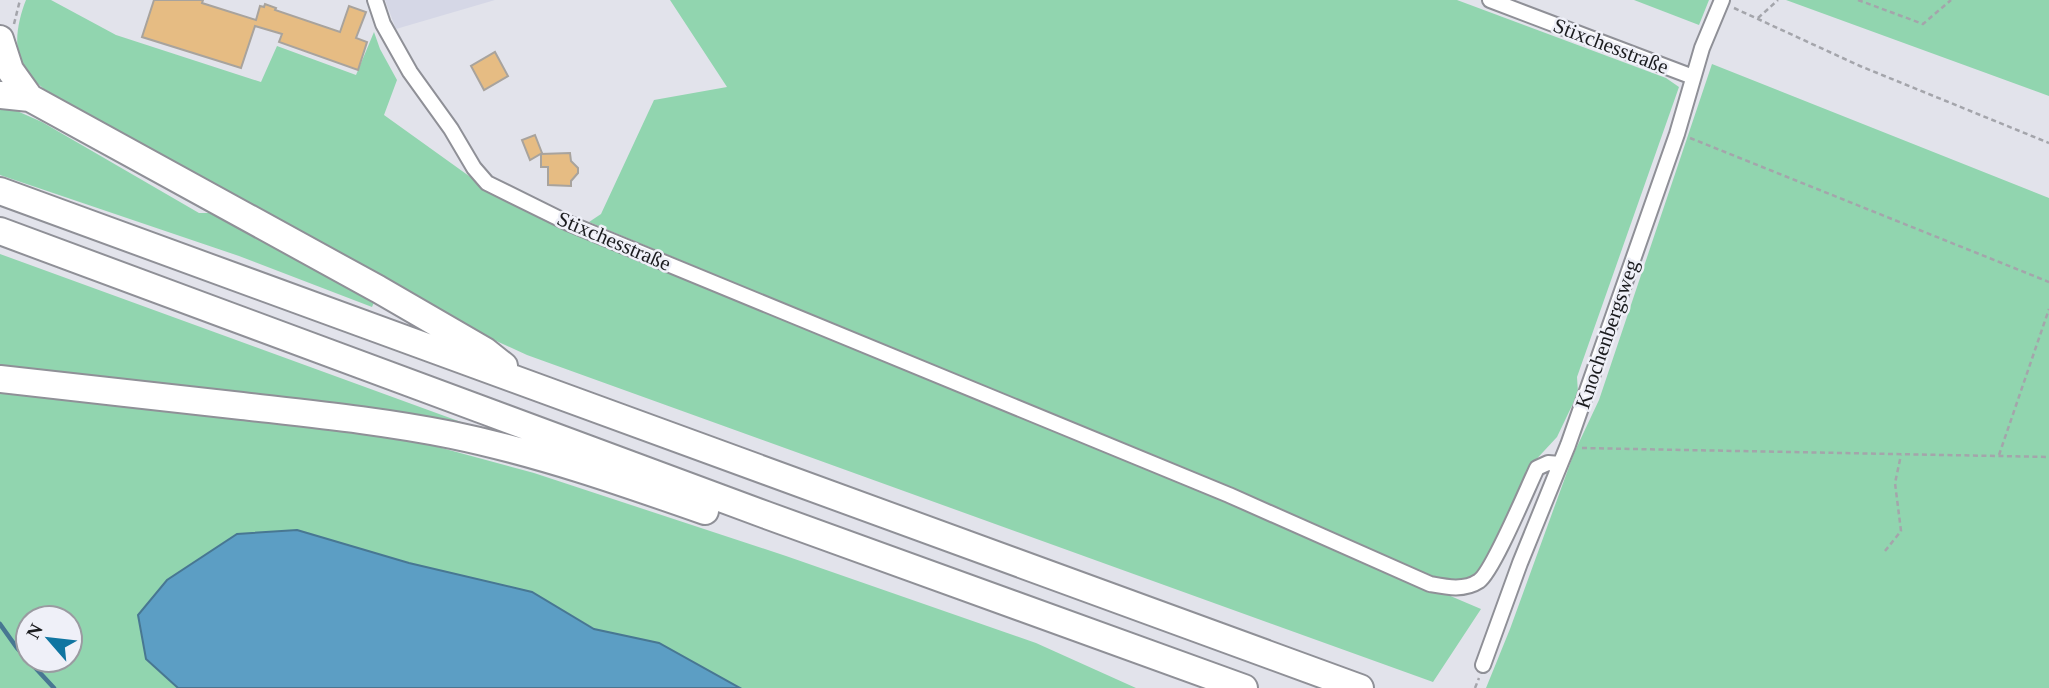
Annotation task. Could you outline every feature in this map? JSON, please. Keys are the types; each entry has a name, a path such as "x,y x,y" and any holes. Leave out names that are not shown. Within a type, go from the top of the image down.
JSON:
{"highway":[{"path":"0,39 10,70 30,99"},
{"path":"0,95 30,99 378,289 485,351 527,385"},
{"path":"0,191 1360,688"},
{"path":"0,231 766,515 1244,688"},
{"path":"0,379 392,424 477,441 554,461 720,516 766,515"}],"street":[{"name":"Stixchesstraße","path":"375,0 383,24 410,72 450,128 474,168 487,183 568,223 1229,495 1430,584 1455,589 1478,581 1485,574 1537,468 1548,463 1560,464"},
{"name":"Stixchesstraße","path":"1490,0 1693,77"},
{"name":"Knochenbergsweg","path":"1483,665 1568,444 1721,1"}],"path":[{"path":"1758,18 1779,0"},
{"path":"1858,0 1923,24 1951,0"},
{"path":"1721,1 1860,66 2049,143"},
{"path":"1677,134 2049,282"},
{"path":"1999,455 2049,309"},
{"path":"1568,444 1579,448 2049,457"},
{"path":"1885,551 1901,531 1895,482 1901,454"}],"shaded area":[{"path":"385,0 495,0 396,29"}],"green space":[{"path":"26,0 51,0 116,35 261,82 277,46 356,75 374,32 397,80 384,115 476,181 1481,609 1433,682 527,355 393,290 44,89 30,76 19,58 18,28"},
{"path":"670,0 1457,0 1666,78 1679,87 1577,377 1578,393 1557,437 1531,465 1484,563 1470,579 1456,583 1431,579 1232,490 589,222 601,214 654,100 727,87"},
{"path":"1634,0 1709,0 1699,25"},
{"path":"1786,0 2049,0 2049,96"},
{"path":"1712,64 2049,198 2049,688 1486,688 1574,453 1599,400"},
{"path":"0,107 42,122 199,213 209,213 237,225 375,300 372,307 239,256 0,175"},
{"path":"0,254 472,426 0,368"},
{"path":"0,391 315,426 427,444 534,473 786,556 1036,643 1136,688 740,688 659,643 595,629 532,592 408,563 297,530 200,560 167,580 146,659 178,688 0,688"}],"water":[{"path":"297,530 409,563 532,592 594,629 659,643 740,688 178,688 146,659 138,615 167,580 237,534"}],"building":[{"path":"154,0 203,0 202,3 256,20 260,6 264,7 265,4 276,8 275,10 340,32 349,6 366,12 356,38 367,42 358,70 279,42 282,34 255,26 241,68 142,37"},
{"path":"495,52 508,76 484,90 471,66"},
{"path":"535,135 542,153 530,160 522,140"},
{"path":"570,153 571,161 578,168 571,186 548,185 548,167 541,167 541,154"}],"waterway":[{"path":"0,624 17,648 54,688"}]}
